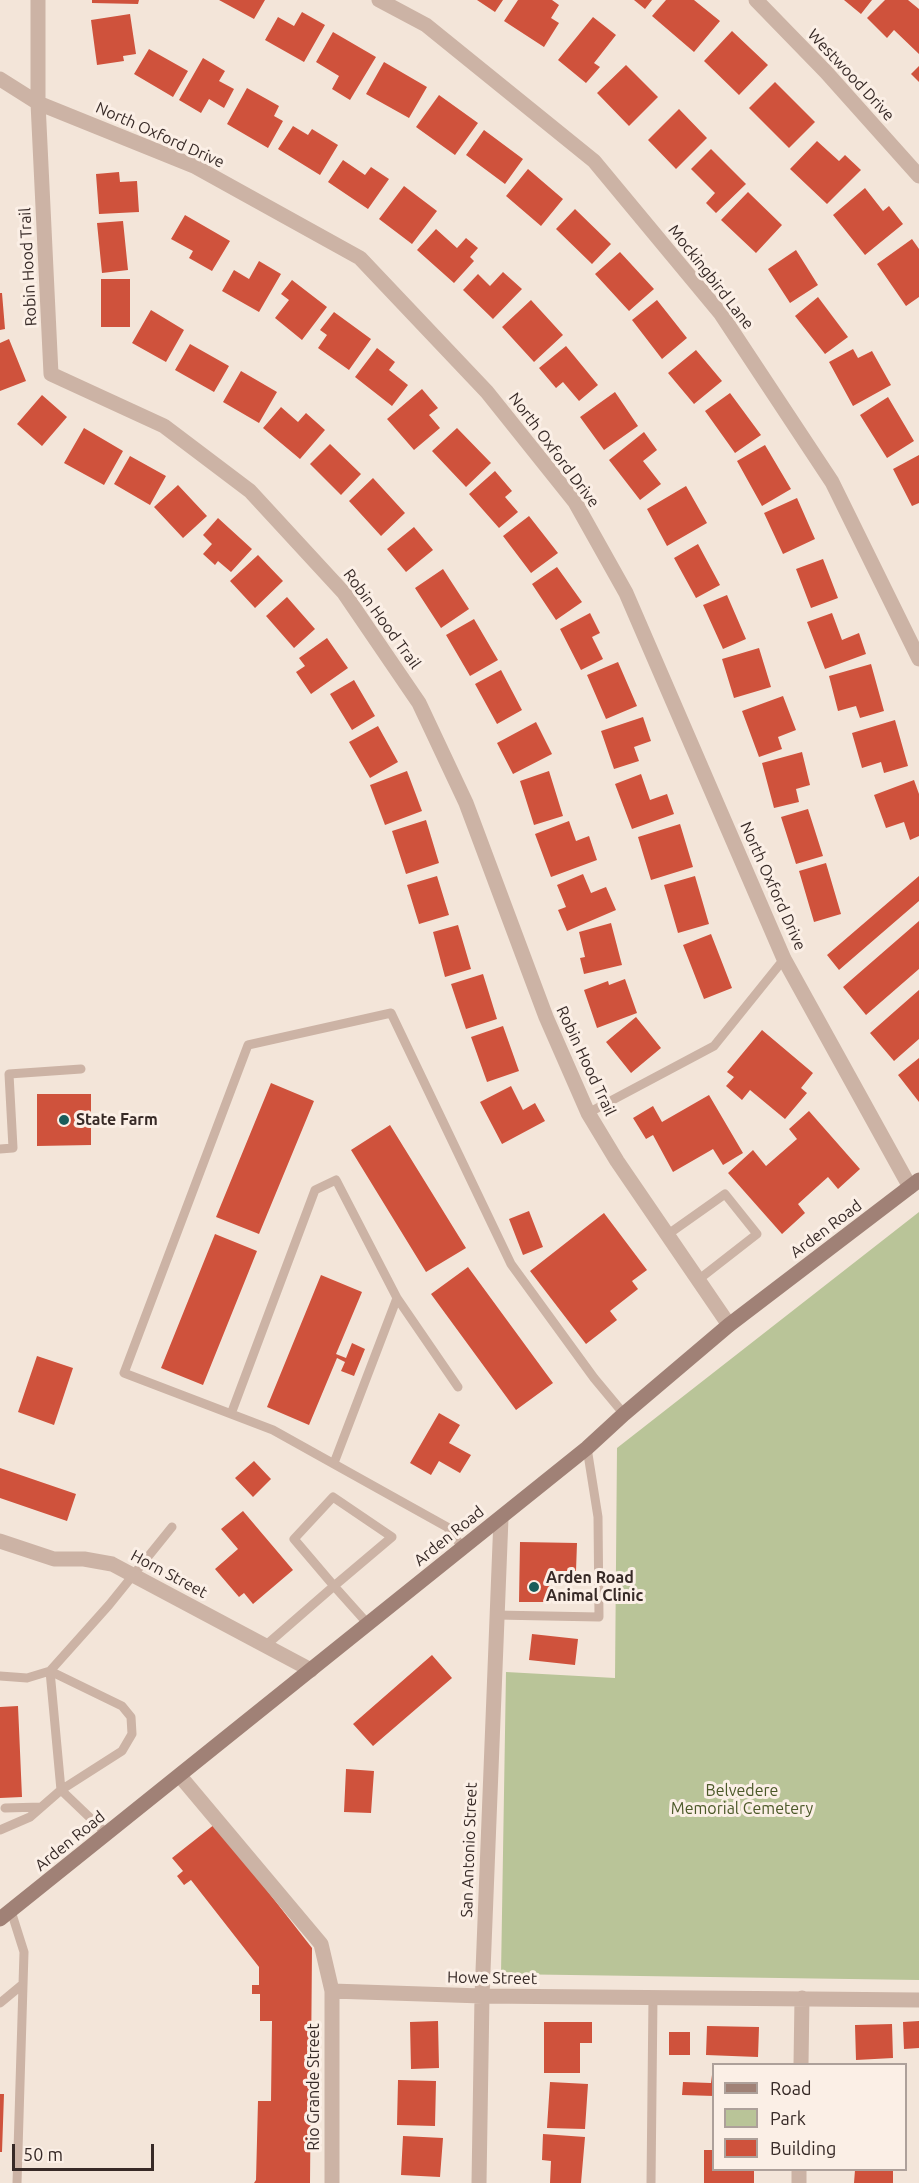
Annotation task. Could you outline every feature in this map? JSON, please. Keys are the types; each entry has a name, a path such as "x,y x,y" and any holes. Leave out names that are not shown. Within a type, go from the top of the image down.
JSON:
{"main road":[{"name":"Arden Road","path":"5,1915 587,1448 729,1325 914,1183"}],"street":[{"name":"Robin Hood Trail","path":"38,0 38,103 51,374 164,426 250,491 344,593 419,703 466,803 546,1017 588,1113 616,1161 729,1325"},
{"name":"Mockingbird Lane","path":"379,0 426,25 594,161 721,314 832,482 919,659"},
{"name":"Westwood Drive","path":"756,0 826,72 919,176"},
{"name":"North Oxford Drive","path":"0,79 38,103 194,166 360,258 487,392 575,502 627,593 784,959 914,1183"},
{"name":"San Antonio Street","path":"479,2183 482,1996 501,1518"},
{"name":"Horn Street","path":"0,1541 54,1559 84,1559 112,1564 311,1670"},
{"path":"180,1776 321,1944 332,1991"},
{"name":"Howe Street","path":"332,1991 482,1996 919,2000"},
{"name":"Rio Grande Street","path":"332,1991 332,2183"},
{"path":"801,2063 802,1998"}],"lane":[{"path":"588,1113 714,1046 784,959"},
{"path":"463,1548 447,1527 273,1430 124,1373 248,1044 391,1013 511,1264 594,1378 624,1414"},
{"path":"0,1149 13,1148 9,1074 81,1069"},
{"path":"231,1414 315,1190 336,1180 397,1298 458,1388"},
{"path":"667,1235 725,1194 757,1234 698,1280"},
{"path":"334,1463 397,1298"},
{"path":"496,1615 599,1617 598,1517 587,1448"},
{"path":"265,1646 334,1586 392,1537 333,1497 294,1539 334,1586 368,1624"},
{"path":"0,1676 27,1678 50,1671 109,1605 172,1527"},
{"path":"0,1830 30,1817 61,1790 122,1751 132,1734 131,1717 122,1707 50,1671"},
{"path":"50,1671 61,1790 107,1834"},
{"path":"5,1808 42,1807"},
{"path":"5,1915 24,1952 17,2183"},
{"path":"0,2003 24,1984"},
{"path":"651,2183 653,1997"}],"green space":[{"name":"Belvedere Memorial Cemetery","path":"919,1212 919,1980 501,1974 506,1672 615,1678 617,1448"}],"building":[{"path":"92,0 139,0 138,4 92,3"},
{"path":"219,0 265,0 254,19"},
{"path":"477,0 503,0 495,12"},
{"path":"518,0 552,0 559,5 551,18 559,23 544,47 504,21"},
{"path":"634,0 652,0 645,9"},
{"path":"666,0 694,0 720,21 694,52 652,16"},
{"path":"844,0 872,0 861,14"},
{"path":"885,0 908,0 919,9 919,54 894,30 887,38 867,18"},
{"path":"302,12 325,25 304,62 265,40 278,17 294,26"},
{"path":"130,14 136,54 123,56 124,61 97,65 91,20"},
{"path":"593,17 616,35 594,63 600,67 586,83 558,60"},
{"path":"732,31 768,65 739,95 704,61"},
{"path":"333,32 376,57 350,100 332,89 339,76 316,62"},
{"path":"149,49 188,71 173,97 134,74"},
{"path":"203,58 225,71 219,81 234,89 224,108 209,99 201,113 179,100"},
{"path":"384,62 427,87 409,118 366,94"},
{"path":"626,65 658,97 629,126 597,93"},
{"path":"919,66 919,82 911,74"},
{"path":"775,82 815,122 789,148 749,108"},
{"path":"247,88 279,106 274,116 283,121 268,148 227,124"},
{"path":"439,95 478,123 455,155 416,127"},
{"path":"679,109 707,138 676,169 648,140"},
{"path":"293,126 308,135 312,129 338,145 320,175 278,149"},
{"path":"484,130 523,159 505,184 466,155"},
{"path":"817,141 839,161 845,155 861,170 827,204 790,169"},
{"path":"711,149 746,184 716,213 706,203 715,193 691,169"},
{"path":"343,160 365,175 371,167 389,179 368,209 328,182"},
{"path":"528,169 563,199 541,226 506,196"},
{"path":"119,172 120,182 137,181 139,212 99,214 96,174"},
{"path":"404,186 437,211 412,244 379,219"},
{"path":"865,188 883,211 889,206 903,224 865,255 833,215"},
{"path":"748,192 782,225 756,253 721,220"},
{"path":"575,209 611,244 592,264 556,229"},
{"path":"185,215 230,241 212,271 189,258 193,251 171,239"},
{"path":"123,221 128,270 102,273 97,223"},
{"path":"436,229 457,248 466,238 478,248 470,257 474,261 454,283 417,250"},
{"path":"912,239 919,249 919,297 906,306 877,264"},
{"path":"796,250 818,285 790,303 768,269"},
{"path":"620,252 654,289 629,311 595,274"},
{"path":"259,261 281,274 259,312 222,291 234,270 249,279"},
{"path":"503,272 522,289 493,319 463,290 478,274 490,286"},
{"path":"101,279 130,279 130,327 101,327"},
{"path":"292,280 327,307 302,340 275,318 289,300 281,294"},
{"path":"0,293 2,293 5,329 0,330"},
{"path":"818,297 848,337 825,354 795,316"},
{"path":"531,300 563,335 534,362 502,327"},
{"path":"657,300 687,338 662,359 632,320"},
{"path":"151,310 184,330 166,362 132,343"},
{"path":"334,312 371,339 349,370 318,348 327,335 320,330"},
{"path":"9,339 26,381 0,391 0,343"},
{"path":"190,344 229,366 214,392 175,370"},
{"path":"566,346 598,385 579,401 563,382 556,388 539,368"},
{"path":"377,348 395,362 389,370 408,385 392,406 355,377"},
{"path":"853,349 858,358 872,351 891,385 853,406 829,362"},
{"path":"696,350 722,381 694,404 668,373"},
{"path":"241,371 277,392 259,423 223,402"},
{"path":"422,389 438,408 429,415 440,428 414,450 387,419"},
{"path":"615,392 638,426 604,450 580,417"},
{"path":"730,393 761,435 735,453 705,411"},
{"path":"42,395 67,417 42,446 17,424"},
{"path":"888,397 914,441 887,458 860,415"},
{"path":"281,407 298,422 306,413 325,430 300,459 263,428"},
{"path":"84,428 123,451 104,485 64,463"},
{"path":"457,428 491,463 466,487 432,451"},
{"path":"644,432 657,450 643,461 661,484 640,500 609,460"},
{"path":"330,444 361,474 341,495 310,464"},
{"path":"765,445 791,489 762,506 737,461"},
{"path":"919,455 919,503 912,506 893,469"},
{"path":"130,456 166,476 150,505 114,484"},
{"path":"495,471 512,491 505,497 518,512 499,528 469,494"},
{"path":"373,478 405,513 381,536 349,501"},
{"path":"178,485 207,516 183,538 154,507"},
{"path":"686,486 707,523 667,546 647,509"},
{"path":"797,498 815,539 783,554 764,513"},
{"path":"529,516 558,553 531,573 503,536"},
{"path":"218,518 252,549 231,572 218,561 215,565 203,554 212,544 203,535"},
{"path":"414,527 433,550 406,572 387,549"},
{"path":"698,544 720,585 696,598 674,558"},
{"path":"258,555 283,581 255,608 230,581"},
{"path":"823,559 838,598 811,608 796,569"},
{"path":"557,567 582,602 556,620 532,584"},
{"path":"443,569 469,609 441,628 415,588"},
{"path":"727,595 746,639 723,649 703,605"},
{"path":"287,597 315,629 294,648 266,616"},
{"path":"590,613 600,633 592,637 603,659 581,670 560,629"},
{"path":"832,613 842,640 859,633 866,654 825,669 807,622"},
{"path":"474,619 498,660 470,676 446,635"},
{"path":"327,638 348,668 311,694 296,672 305,666 299,658"},
{"path":"759,648 771,687 734,698 722,659"},
{"path":"618,662 637,706 606,719 587,675"},
{"path":"871,664 884,711 860,718 856,706 838,711 829,676"},
{"path":"501,670 522,710 497,724 475,684"},
{"path":"354,680 375,716 352,730 330,694"},
{"path":"783,696 796,730 778,737 782,749 759,757 742,711"},
{"path":"643,717 651,741 634,747 639,761 614,769 601,731"},
{"path":"895,720 908,766 884,773 881,762 862,768 852,733"},
{"path":"536,722 552,754 513,774 497,743"},
{"path":"378,726 398,762 370,778 349,742"},
{"path":"802,752 810,785 796,789 799,802 774,808 762,763"},
{"path":"407,771 422,811 385,825 370,785"},
{"path":"549,771 563,816 534,825 520,781"},
{"path":"641,774 650,800 667,794 674,814 632,829 615,784"},
{"path":"914,780 919,794 919,836 910,840 904,822 886,828 874,795"},
{"path":"808,809 823,856 796,864 781,817"},
{"path":"426,820 439,863 406,874 392,831"},
{"path":"569,821 576,841 589,836 597,860 551,877 535,834"},
{"path":"680,824 693,867 651,880 638,837"},
{"path":"826,863 841,914 814,922 799,871"},
{"path":"583,874 591,893 606,887 616,910 567,931 558,910 566,907 557,885"},
{"path":"437,876 449,915 419,924 407,885"},
{"path":"695,876 709,924 678,933 664,885"},
{"path":"919,876 919,901 839,970 827,955"},
{"path":"919,921 919,969 866,1015 843,987"},
{"path":"611,923 622,965 584,974 580,958 585,957 579,932"},
{"path":"458,925 471,969 445,977 433,932"},
{"path":"711,934 732,988 704,999 683,945"},
{"path":"483,974 497,1019 466,1029 451,984"},
{"path":"625,979 637,1013 597,1028 584,990 608,981 609,985"},
{"path":"919,990 919,1039 894,1061 870,1033"},
{"path":"636,1017 661,1048 631,1073 606,1042"},
{"path":"503,1026 519,1071 487,1082 471,1037"},
{"path":"762,1030 813,1073 801,1088 807,1093 785,1119 750,1090 742,1100 726,1086 734,1077 727,1072"},
{"path":"919,1058 919,1102 898,1075"},
{"path":"271,1083 314,1101 259,1234 216,1217"},
{"path":"511,1086 523,1110 535,1103 545,1121 502,1144 480,1102"},
{"name":"State Farm","path":"37,1094 91,1094 91,1145 37,1146"},
{"path":"709,1095 743,1153 723,1165 713,1149 673,1172 653,1135 646,1139 633,1118 653,1106 662,1122"},
{"path":"809,1111 860,1169 838,1189 828,1177 798,1204 805,1213 782,1234 728,1173 753,1150 766,1166 797,1139 789,1129"},
{"path":"390,1125 466,1248 426,1272 351,1150"},
{"path":"529,1211 543,1247 523,1255 509,1219"},
{"path":"604,1213 647,1270 632,1281 638,1289 610,1311 617,1320 586,1344 530,1271"},
{"path":"215,1234 257,1251 203,1385 161,1368"},
{"path":"468,1267 553,1383 516,1410 431,1294"},
{"path":"321,1275 362,1292 336,1354 346,1358 352,1343 365,1349 354,1376 341,1371 345,1362 337,1358 309,1425 267,1407"},
{"path":"37,1356 73,1368 54,1425 18,1412"},
{"path":"439,1413 460,1425 449,1443 471,1455 460,1473 439,1461 431,1475 410,1463"},
{"path":"254,1461 271,1479 253,1497 235,1478"},
{"path":"0,1468 76,1494 67,1521 0,1498"},
{"path":"243,1511 293,1570 253,1604 244,1593 239,1597 215,1569 238,1549 221,1529"},
{"name":"Arden Road Animal Clinic","path":"520,1542 577,1543 576,1571 550,1571 549,1602 519,1602"},
{"path":"532,1634 578,1639 575,1665 529,1660"},
{"path":"432,1655 452,1678 373,1746 353,1724"},
{"path":"18,1706 22,1797 0,1798 0,1707"},
{"path":"346,1769 374,1771 371,1813 344,1812"},
{"path":"215,1824 312,1948 310,2183 254,2183 256,2180 258,2101 271,2101 272,2021 260,2021 260,1994 252,1994 252,1985 259,1985 259,1967 191,1880 184,1885 177,1876 183,1871 172,1858"},
{"path":"438,2021 439,2068 411,2069 410,2022"},
{"path":"919,2021 919,2048 904,2049 903,2022"},
{"path":"544,2022 592,2022 592,2043 580,2043 580,2073 544,2073"},
{"path":"892,2024 893,2058 856,2060 855,2025"},
{"path":"707,2026 759,2027 758,2057 706,2055"},
{"path":"669,2032 690,2032 690,2055 669,2055"},
{"path":"712,2075 712,2096 682,2095 683,2082 711,2083"},
{"path":"398,2080 436,2081 435,2126 397,2125"},
{"path":"550,2082 588,2084 585,2129 547,2128"},
{"path":"0,2094 4,2094 2,2152 0,2152"},
{"path":"543,2134 585,2137 581,2183 550,2183 551,2161 542,2160"},
{"path":"403,2136 443,2138 440,2177 401,2175"},
{"path":"704,2150 712,2150 712,2171 754,2171 754,2183 704,2183"},
{"path":"855,2171 893,2171 893,2183 854,2183"}],"place":[{"name":"State Farm","path":"64,1120"},
{"name":"Arden Road Animal Clinic","path":"534,1587"}]}
